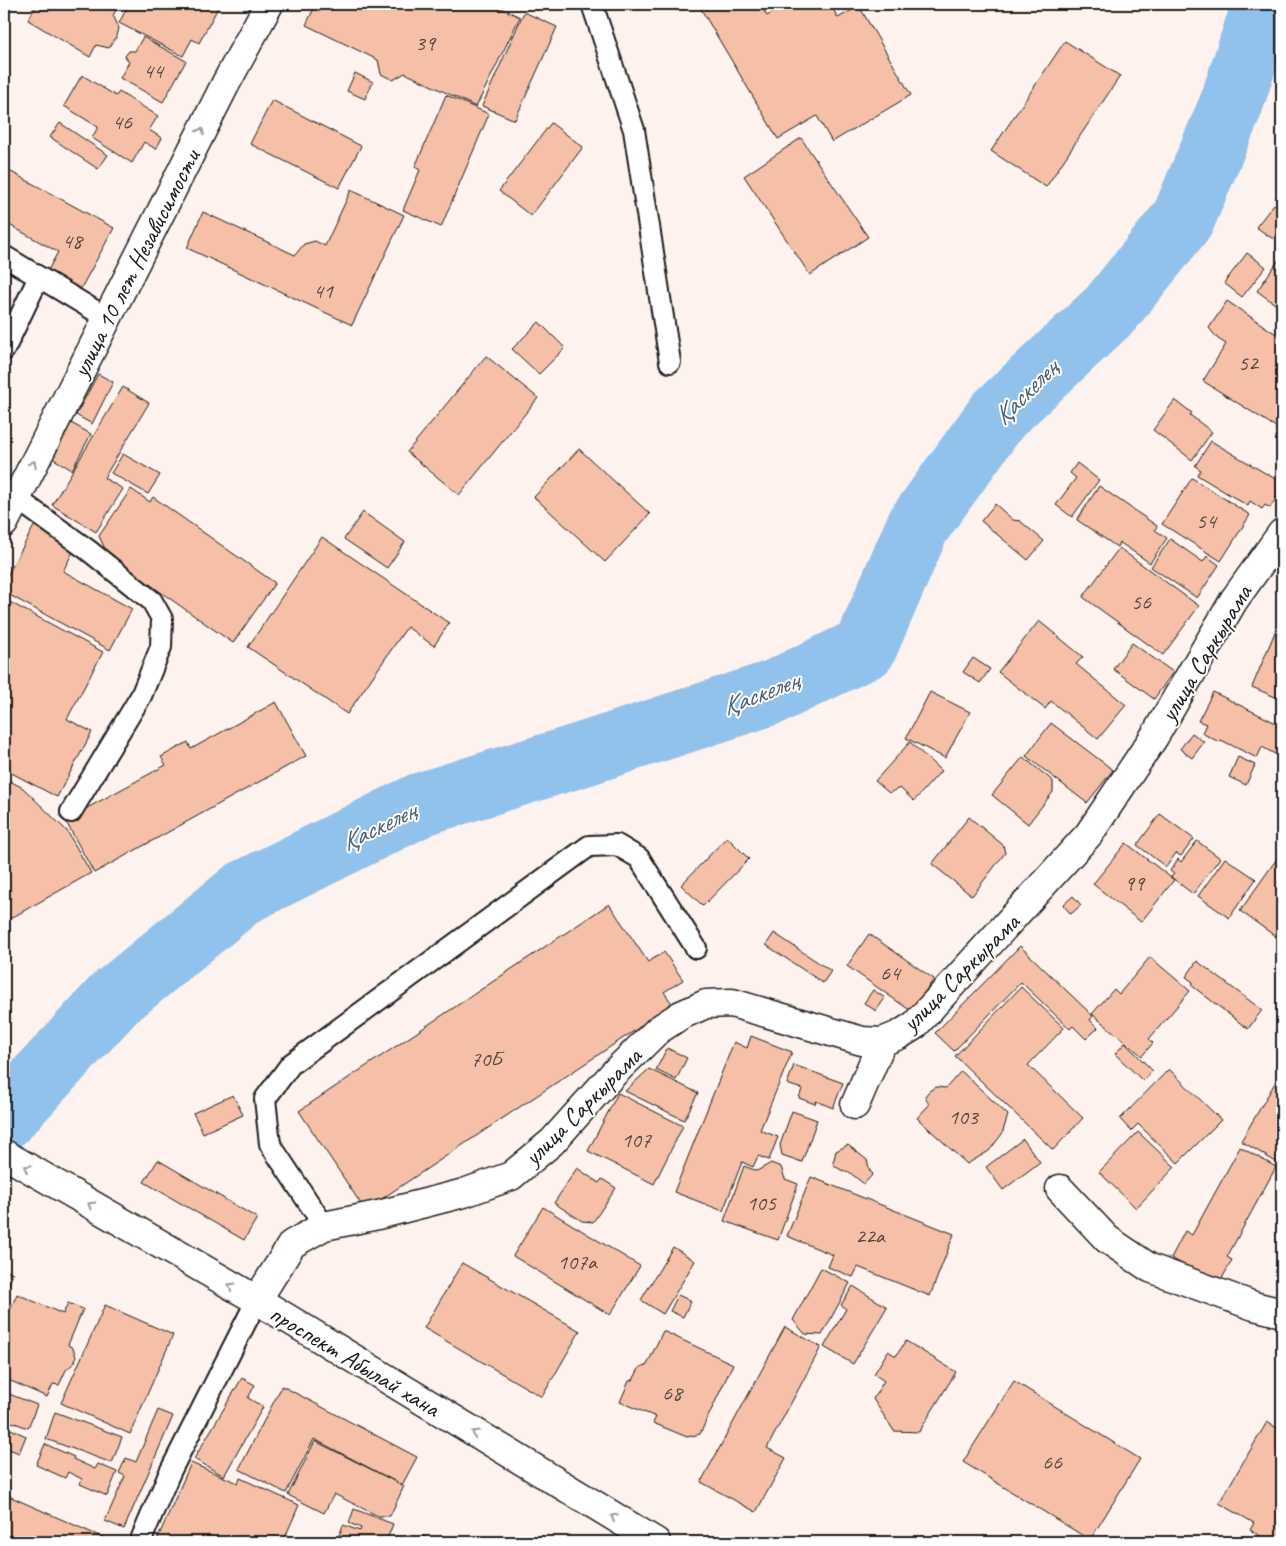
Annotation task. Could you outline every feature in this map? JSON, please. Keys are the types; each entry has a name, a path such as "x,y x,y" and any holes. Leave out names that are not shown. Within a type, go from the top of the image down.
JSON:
{"street":[{"name":"улица 10 лет Независимости","path":"4,523 226,83 269,4"},
{"name":"улица Саркырама","path":"257,1300 292,1244 324,1226 378,1216 464,1193 511,1176 552,1142 614,1073 658,1030 681,1015 706,1004 732,1003 862,1041 882,1042 899,1035 915,1025 1089,834 1154,738 1234,600 1282,533"},
{"path":"855,1105 882,1042"},
{"name":"проспект Абылай хана","path":"4,1154 257,1300 645,1539"},
{"path":"1060,1189 1107,1239 1150,1268 1254,1306 1282,1313"}],"lane":[{"path":"592,4 634,130 670,362"},
{"path":"4,256 107,318"},
{"path":"4,350 40,277"},
{"path":"16,498 88,550 152,601 162,618 161,647 142,696 71,812"},
{"path":"324,1226 270,1144 265,1099 291,1064 589,846 617,844 639,858 696,948"},
{"path":"140,1542 170,1472 257,1300"}],"building":[{"path":"37,4 120,4 113,15 119,28 117,36 109,48 96,45 90,57 28,20"},
{"path":"129,4 220,4 199,43 192,39 183,56 119,23"},
{"path":"316,4 492,4 520,17 476,107 405,73 393,80 381,74 378,60 306,25"},
{"path":"710,4 760,4 767,16 788,4 830,4 838,18 859,6 911,95 832,142 817,116 778,139 701,9"},
{"path":"524,12 557,27 515,120 482,106"},
{"path":"143,37 186,61 163,102 120,78 129,62 125,56 129,51 135,51"},
{"path":"1065,41 1120,76 1046,187 991,151"},
{"path":"355,73 373,82 365,99 347,91"},
{"path":"82,75 116,96 119,92 158,116 149,130 162,138 156,149 144,142 132,163 92,138 98,127 64,106"},
{"path":"446,95 489,114 441,227 403,210 420,170 415,167"},
{"path":"272,100 361,146 339,188 250,144"},
{"path":"60,123 108,155 98,169 50,137"},
{"path":"551,123 583,147 531,216 499,191"},
{"path":"801,138 868,237 810,275 744,176"},
{"path":"4,168 114,228 80,290 47,272 58,252 4,222"},
{"path":"351,190 404,215 352,325 187,248 203,212 295,255 304,244 315,241 325,246"},
{"path":"1274,204 1282,211 1282,227 1273,239 1256,227"},
{"path":"1247,253 1266,267 1242,297 1224,283"},
{"path":"1282,255 1282,309 1257,291"},
{"path":"1227,301 1282,338 1282,431 1203,381 1226,344 1218,339 1209,328"},
{"path":"539,322 565,348 539,374 512,349"},
{"path":"486,356 538,398 459,495 407,452"},
{"path":"98,374 113,382 92,424 76,415"},
{"path":"123,387 149,403 104,478 123,489 96,532 52,505"},
{"path":"1175,400 1192,413 1190,415 1212,432 1192,460 1153,430"},
{"path":"71,423 91,434 72,470 52,458"},
{"path":"1211,441 1282,483 1282,488 1270,508 1265,505 1262,509 1250,501 1248,506 1197,475 1201,470 1195,466"},
{"path":"579,449 650,514 605,562 534,497"},
{"path":"123,454 160,475 148,494 111,473"},
{"path":"1077,463 1099,480 1072,517 1056,505 1076,478 1070,473"},
{"path":"1192,478 1250,515 1221,561 1162,524"},
{"path":"1099,486 1157,526 1155,530 1167,538 1150,563 1119,542 1117,547 1077,520"},
{"path":"131,489 150,502 153,497 275,583 233,643 108,555 99,536"},
{"path":"995,504 1013,520 1020,521 1044,541 1028,560 981,521"},
{"path":"363,512 405,542 387,568 344,539"},
{"path":"34,526 75,548 63,571 132,609 110,650 4,592 4,582"},
{"path":"322,537 449,623 434,646 407,627 347,714 248,647"},
{"path":"1170,539 1203,562 1207,556 1219,565 1197,598 1151,567"},
{"path":"1119,548 1199,606 1163,655 1083,597"},
{"path":"4,599 103,652 67,719 92,732 57,797 4,769"},
{"path":"1039,621 1083,657 1076,664 1126,705 1098,739 1051,701 1045,709 998,672"},
{"path":"1275,632 1282,635 1282,700 1252,687"},
{"path":"1132,643 1173,672 1154,699 1113,669"},
{"path":"973,658 990,669 980,683 963,672"},
{"path":"930,692 970,712 945,758 906,738"},
{"path":"1213,692 1282,726 1282,745 1277,755 1262,747 1257,758 1202,733 1206,724 1198,721"},
{"path":"276,702 306,756 94,873 65,820 166,765 161,757 188,742 191,749"},
{"path":"1051,723 1113,770 1087,803 1026,756"},
{"path":"1192,733 1204,742 1192,758 1180,749"},
{"path":"910,742 941,771 914,801 900,788 889,793 875,781"},
{"path":"1023,757 1053,781 1053,792 1028,824 992,795"},
{"path":"1238,757 1255,765 1246,785 1229,777"},
{"path":"4,778 23,788 67,831 91,873 4,922"},
{"path":"1160,814 1194,839 1181,856 1176,853 1166,867 1137,845"},
{"path":"969,817 1003,845 1005,853 972,896 932,864"},
{"path":"727,837 749,859 703,906 681,885"},
{"path":"1197,841 1220,858 1193,894 1171,877 1174,874 1170,871 1178,859 1181,862"},
{"path":"1126,843 1174,880 1141,922 1093,884"},
{"path":"1225,858 1256,879 1229,918 1198,896"},
{"path":"1276,860 1282,864 1282,941 1240,911"},
{"path":"1073,896 1081,905 1071,914 1063,905"},
{"path":"609,904 648,962 664,952 683,980 664,992 673,1005 365,1210 299,1111"},
{"path":"774,933 831,971 823,983 766,945"},
{"path":"869,934 934,979 911,1011 847,966"},
{"path":"1020,946 1093,1016 1090,1020 1098,1028 1086,1039 1073,1026 1070,1029 1021,982 954,1051 935,1033"},
{"path":"1150,957 1190,991 1149,1039 1153,1043 1142,1056 1092,1014 1114,989 1119,994"},
{"path":"1197,961 1262,1010 1248,1029 1191,985 1193,982 1186,977"},
{"path":"1021,987 1064,1028 1028,1065 1083,1118 1053,1150 955,1056"},
{"path":"873,990 885,998 876,1011 864,1003"},
{"path":"751,1036 792,1052 760,1130 778,1137 769,1160 758,1156 753,1167 742,1162 723,1211 674,1192 734,1042 747,1048"},
{"path":"1125,1043 1153,1071 1143,1081 1115,1054"},
{"path":"667,1048 687,1058 676,1080 656,1070"},
{"path":"794,1065 843,1083 833,1108 816,1101 815,1104 799,1098 802,1089 787,1084"},
{"path":"649,1069 698,1093 684,1120 625,1091"},
{"path":"1169,1069 1221,1120 1178,1163 1138,1124 1131,1131 1120,1119"},
{"path":"961,1071 1008,1115 1002,1134 989,1151 967,1164 917,1118 929,1105 925,1096 929,1091 936,1087 946,1088"},
{"path":"1282,1071 1282,1163 1281,1165 1241,1141"},
{"path":"618,1093 683,1126 654,1184 588,1151"},
{"path":"233,1095 243,1115 203,1133 193,1113"},
{"path":"792,1111 817,1120 802,1162 782,1155 780,1145"},
{"path":"1138,1132 1175,1167 1136,1208 1099,1172"},
{"path":"1023,1139 1040,1162 1003,1190 986,1167"},
{"path":"848,1145 867,1160 870,1171 873,1174 864,1184 849,1172 841,1170 833,1163 836,1151"},
{"path":"1240,1147 1276,1167 1227,1257 1232,1260 1219,1284 1171,1258 1185,1231 1192,1235"},
{"path":"158,1160 257,1218 244,1240 144,1182"},
{"path":"771,1163 781,1167 785,1179 798,1184 778,1240 724,1221 744,1166 757,1171"},
{"path":"577,1168 599,1183 602,1179 616,1188 593,1222 582,1221 554,1203"},
{"path":"811,1177 954,1234 930,1296 858,1267 853,1277 828,1267 833,1255 787,1236"},
{"path":"543,1207 640,1266 610,1315 513,1256"},
{"path":"673,1247 695,1261 663,1314 641,1300"},
{"path":"462,1263 580,1331 542,1397 424,1328"},
{"path":"821,1268 850,1283 822,1335 805,1334 793,1320"},
{"path":"4,1270 13,1273 5,1296 4,1296"},
{"path":"853,1286 887,1307 853,1364 824,1347 846,1309 841,1305"},
{"path":"17,1294 63,1314 68,1303 83,1309 68,1345 73,1348 76,1357 75,1362 66,1370 59,1385 53,1384 47,1397 4,1378 4,1324"},
{"path":"678,1295 691,1301 683,1317 670,1311"},
{"path":"105,1305 173,1335 130,1434 61,1403"},
{"path":"785,1327 821,1347 767,1448 786,1458 756,1512 701,1482"},
{"path":"663,1331 733,1364 700,1434 687,1437 653,1423 656,1417 620,1402 629,1381 633,1380 640,1367 647,1365"},
{"path":"906,1341 956,1372 919,1432 894,1431 873,1399 884,1381 874,1374 888,1351 896,1356"},
{"path":"242,1378 255,1385 248,1398 263,1407 224,1476 194,1459"},
{"path":"1014,1381 1140,1459 1090,1540 963,1462"},
{"path":"282,1386 417,1457 402,1485 314,1439 286,1493 239,1469"},
{"path":"4,1392 37,1405 28,1428 4,1419"},
{"path":"158,1410 173,1416 124,1529 105,1521 125,1476 119,1473 126,1458 136,1462"},
{"path":"55,1412 122,1437 112,1463 46,1439"},
{"path":"1267,1422 1282,1431 1282,1542 1271,1542 1250,1530 1254,1523 1219,1503"},
{"path":"4,1426 26,1436 19,1453 4,1447"},
{"path":"315,1441 404,1486 390,1516 378,1516 334,1494 324,1513 288,1495"},
{"path":"45,1444 95,1469 98,1464 117,1472 107,1496 80,1484 82,1479 68,1472 65,1478 36,1465"},
{"path":"191,1463 238,1483 240,1478 299,1505 283,1542 156,1542"},
{"path":"4,1494 113,1542 10,1542 4,1539"},
{"path":"354,1509 393,1524 386,1542 337,1542 343,1525 360,1531 361,1528 349,1523"},
{"path":"423,1536 434,1542 420,1542"}],"waterway":[{"name":"Қаскелең","path":"4,1118 115,998 243,893 422,804 581,755 774,692 865,648 918,526 998,415 1111,309 1183,219 1231,105 1264,4"}]}
